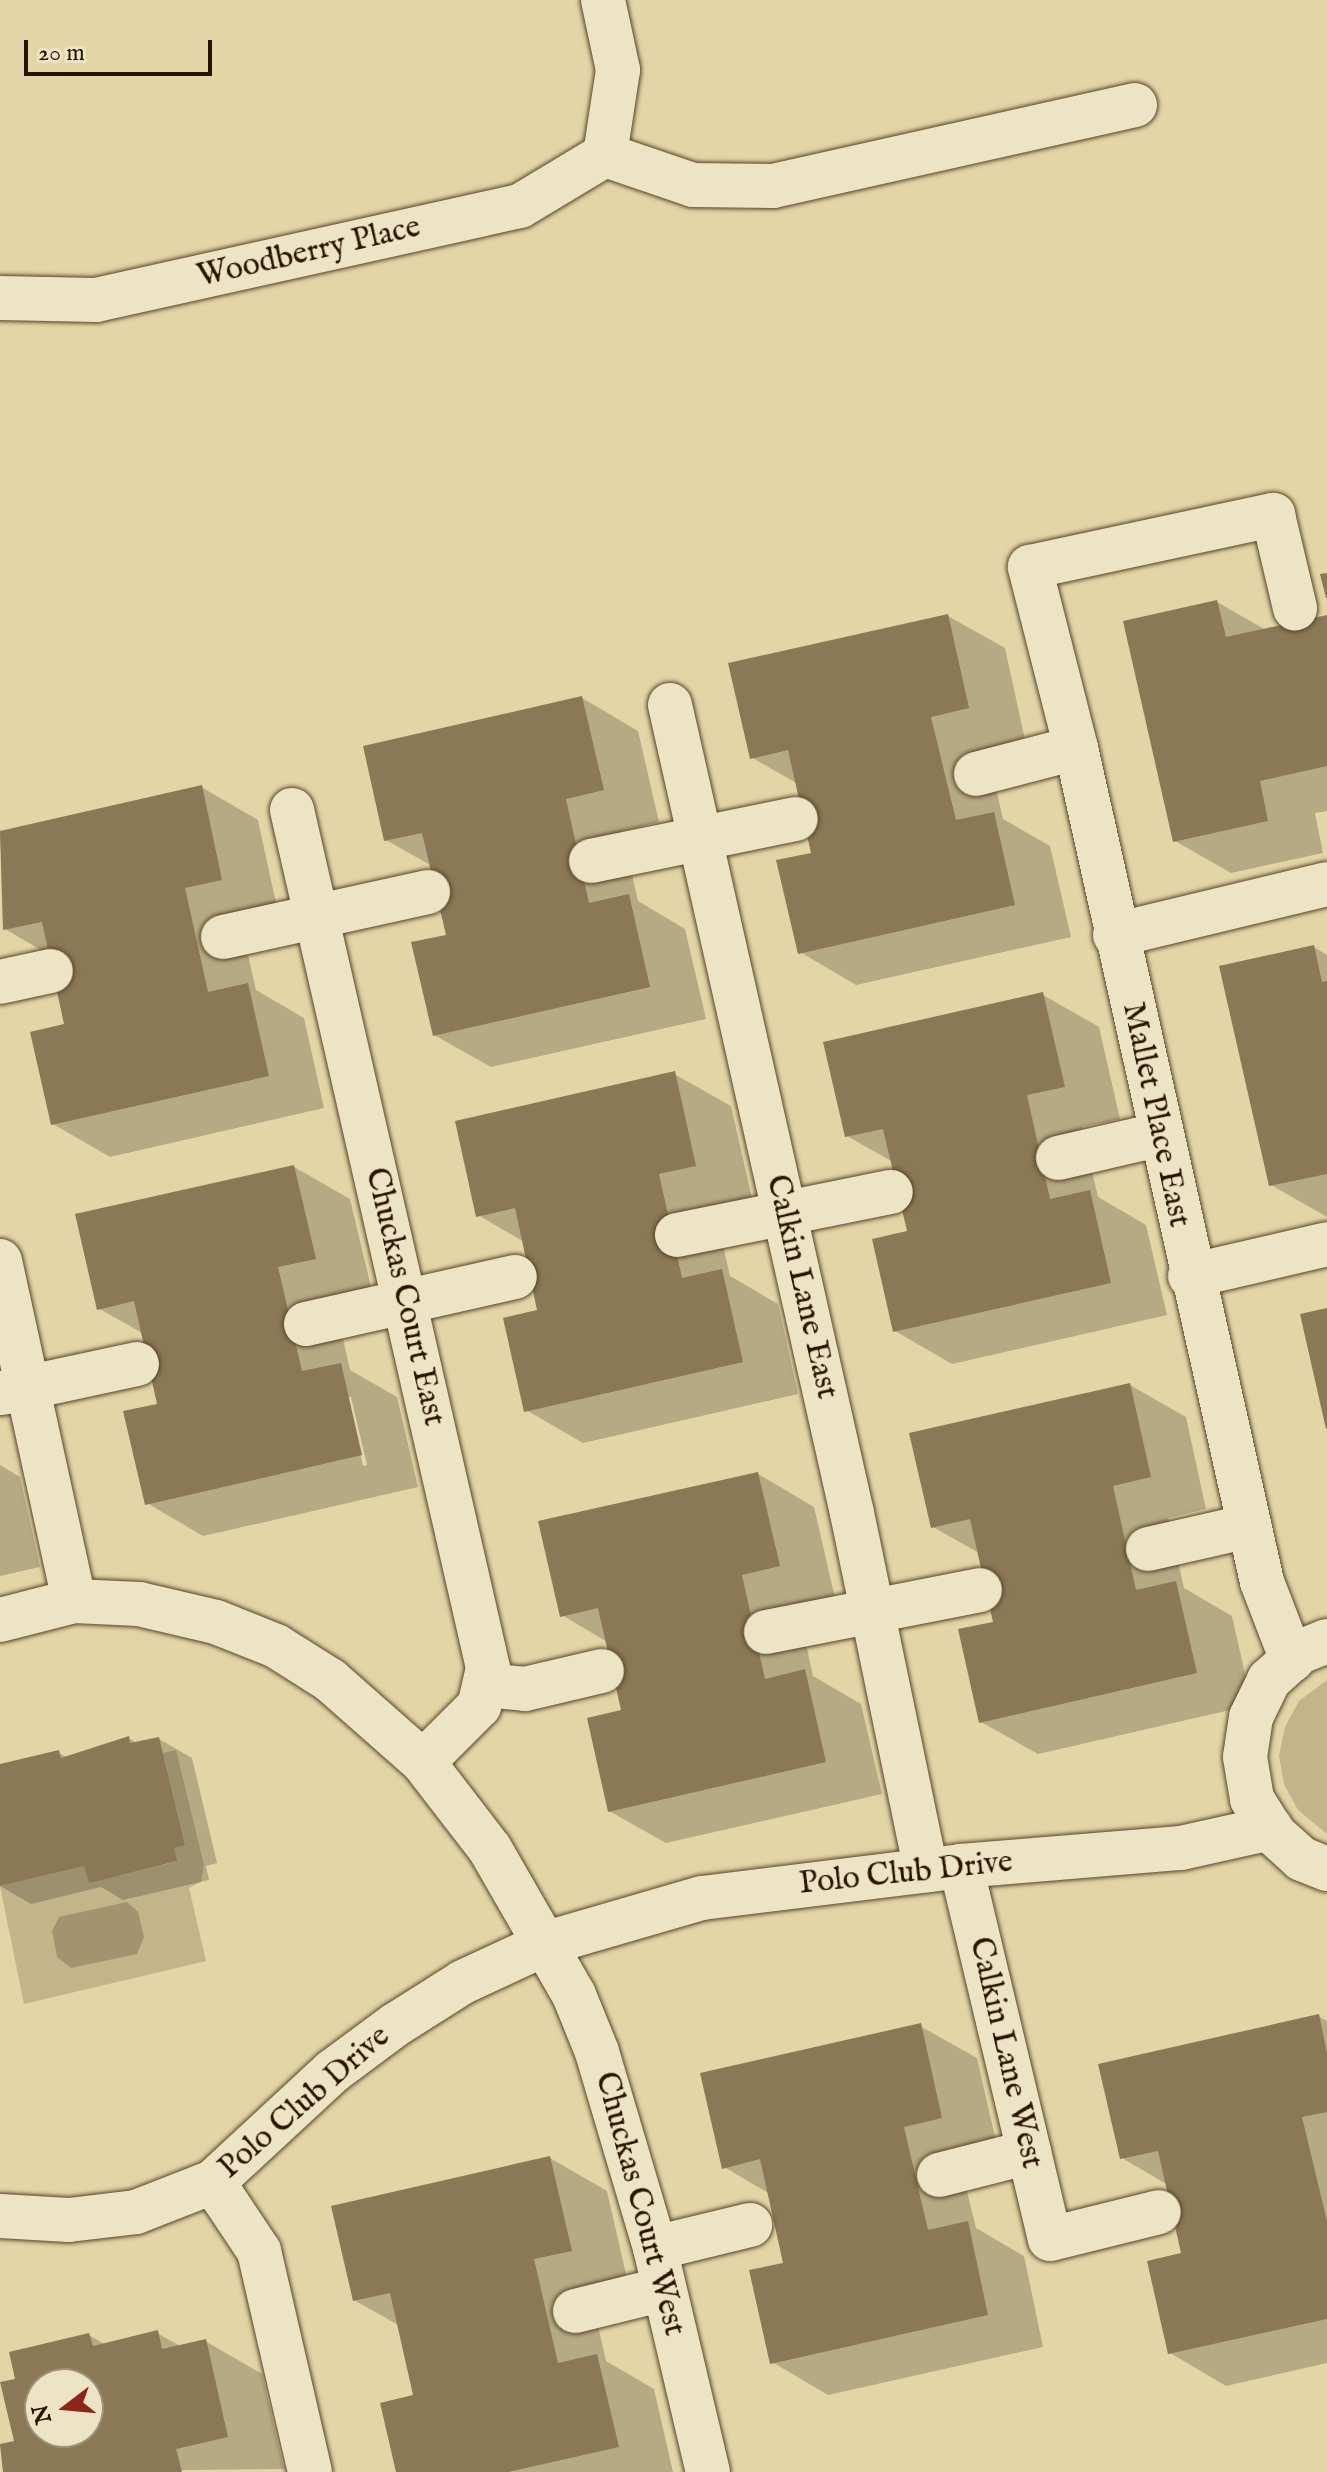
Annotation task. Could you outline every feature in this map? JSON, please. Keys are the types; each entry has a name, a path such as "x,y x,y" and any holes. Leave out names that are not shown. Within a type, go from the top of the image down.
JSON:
{"street":[{"path":"603,0 618,70 605,155 693,185 773,186 1135,105"},
{"name":"Woodberry Place","path":"0,298 96,300 520,206 605,155"},
{"name":"Mallet Place East","path":"1295,608 1273,515 1030,567 1076,748 1158,1135 1262,1582 1309,1651"},
{"name":"Calkin Lane East","path":"670,705 872,1610 944,1868"},
{"path":"976,774 1076,748"},
{"name":"Chuckas Court East","path":"292,810 488,1668 485,1685"},
{"path":"591,861 796,819"},
{"path":"1115,935 1327,884"},
{"path":"223,937 428,892"},
{"path":"0,982 51,971"},
{"path":"1058,1158 1158,1135"},
{"path":"677,1235 891,1192"},
{"path":"1190,1276 1327,1244"},
{"path":"0,1261 14,1390 74,1601"},
{"path":"306,1324 515,1277"},
{"path":"14,1390 137,1364"},
{"path":"1148,1549 1249,1526"},
{"path":"766,1632 980,1590"},
{"path":"0,1620 74,1601 139,1604 216,1622 276,1646 330,1680 423,1762 490,1849 547,1943"},
{"path":"1309,1651 1269,1680 1251,1717 1245,1757 1252,1799 1271,1828 1302,1859 1327,1869"},
{"path":"423,1762 479,1706 485,1685 525,1689 602,1671"},
{"name":"Polo Club Drive","path":"0,2216 69,2220 136,2212 213,2182 333,2071 395,2025 463,1982 547,1943 702,1898 944,1868 1181,1848 1271,1828"},
{"name":"Calkin Lane West","path":"944,1868 1029,2152 1050,2239 1159,2212"},
{"name":"Chuckas Court West","path":"547,1943 597,2052 660,2268 708,2472"},
{"path":"939,2175 1029,2152"},
{"path":"213,2182 259,2251 310,2472"},
{"path":"575,2311 750,2225"}],"shaded area":[{"path":"1327,1680 1327,1834 1298,1810 1284,1784 1279,1756 1285,1727 1299,1701"},
{"path":"176,1750 204,1865 201,1882 189,1888 206,1961 24,2004 0,1886 84,1866 89,1882 176,1862 174,1848 185,1844 163,1753"},
{"path":"127,1902 138,1912 144,1937 137,1954 71,1968 57,1957 52,1931 59,1917"}],"building":[{"path":"1327,573 1327,598 1326,598 1320,574"},
{"path":"1217,600 1226,637 1327,615 1327,766 1260,781 1268,821 1173,842 1123,621"},
{"path":"948,614 969,708 931,717 956,820 994,812 1015,905 798,954 776,860 811,853 788,750 750,759 728,663"},
{"path":"582,696 604,790 566,799 589,903 629,894 650,987 433,1036 411,942 446,935 422,833 384,841 363,746"},
{"path":"202,785 222,880 185,888 208,992 248,983 269,1076 51,1125 30,1032 64,1024 42,922 3,930 0,831"},
{"path":"1314,945 1322,982 1327,981 1327,1174 1269,1186 1219,966"},
{"path":"1043,992 1065,1087 1027,1095 1050,1199 1090,1190 1111,1283 893,1332 872,1239 907,1231 883,1129 845,1137 823,1042"},
{"path":"675,1071 696,1166 659,1174 682,1278 722,1269 743,1362 524,1412 503,1318 537,1310 515,1208 476,1217 455,1121"},
{"path":"294,1165 316,1259 278,1267 302,1371 341,1363 362,1455 145,1505 123,1411 157,1404 134,1301 97,1310 75,1214"},
{"path":"1327,1308 1327,1428 1326,1429 1300,1314"},
{"path":"1130,1383 1151,1477 1113,1486 1136,1590 1176,1581 1197,1673 979,1723 958,1629 993,1622 970,1519 931,1528 909,1433"},
{"path":"758,1472 780,1566 742,1575 765,1679 805,1669 826,1762 608,1812 587,1718 621,1710 598,1608 560,1617 538,1521"},
{"path":"129,1736 130,1743 159,1737 185,1845 174,1848 177,1861 89,1883 84,1866 0,1886 0,1764 59,1750 61,1758"},
{"path":"1319,2014 1327,2053 1327,2112 1302,2117 1327,2221 1327,2319 1168,2354 1147,2261 1181,2253 1158,2151 1120,2159 1098,2064"},
{"path":"921,2023 942,2118 904,2127 928,2230 968,2221 988,2315 770,2364 749,2270 783,2263 760,2159 722,2169 700,2073"},
{"path":"550,2156 572,2251 534,2259 558,2363 597,2354 619,2447 508,2472 396,2472 380,2403 413,2395 390,2293 353,2301 331,2206"},
{"path":"158,2330 162,2349 206,2339 228,2437 176,2449 182,2472 3,2472 0,2444 14,2441 0,2382 15,2379 9,2352 89,2333 93,2346"}]}
